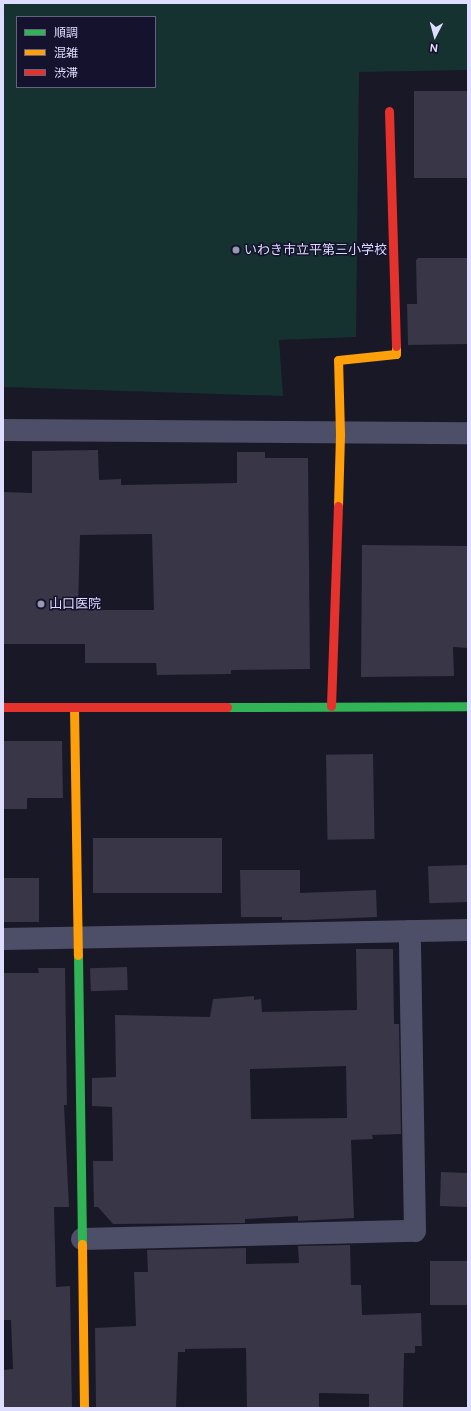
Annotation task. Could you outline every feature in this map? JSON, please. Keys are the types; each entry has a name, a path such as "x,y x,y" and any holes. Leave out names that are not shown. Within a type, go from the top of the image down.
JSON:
{"street":[{"path":"331,706 340,434 338,360 396,354 389,111"},
{"path":"3,430 340,434 468,433"},
{"path":"3,707 468,706"},
{"path":"74,707 84,1408"},
{"path":"3,939 468,930"},
{"path":"82,1239 415,1231 410,931"}],"green space":[{"name":"いわき市立平第三小学校","path":"3,3 468,3 468,70 359,72 356,337 279,340 283,396 3,387"}],"building":[{"path":"414,91 468,91 468,178 414,178"},
{"path":"418,258 468,258 468,344 408,345 407,304 417,304 416,260"},
{"path":"98,450 99,480 121,479 121,485 237,483 237,452 265,452 265,458 308,458 310,669 231,670 231,674 157,675 156,663 85,663 85,644 3,644 3,492 32,493 32,451","holes":["152,534 154,610 78,610 80,535"]},
{"path":"362,545 468,546 468,648 453,647 454,676 361,677"},
{"path":"3,741 62,741 63,798 27,798 27,809 3,809"},
{"path":"373,754 374,839 327,840 326,755"},
{"path":"93,838 222,838 222,893 93,893"},
{"path":"467,865 468,902 429,903 428,866"},
{"path":"240,870 300,870 300,893 376,890 377,917 282,920 282,917 241,917"},
{"path":"3,878 39,878 39,922 3,922"},
{"path":"356,949 393,949 394,1024 399,1024 401,1134 372,1135 373,1139 351,1140 354,1218 298,1221 298,1216 245,1219 245,1223 113,1224 98,1207 94,1207 93,1161 113,1161 112,1107 92,1106 92,1078 116,1077 115,1015 210,1017 213,999 254,996 254,1000 261,999 262,1012 357,1010","holes":["346,1066 347,1118 251,1119 250,1069"]},
{"path":"127,967 128,990 91,991 90,968"},
{"path":"38,968 65,968 67,1105 64,1105 69,1207 54,1207 56,1287 70,1286 72,1408 3,1408 3,1370 13,1369 11,1320 3,1320 3,973 39,973"},
{"path":"441,1172 468,1173 467,1207 440,1206"},
{"path":"350,1245 351,1285 361,1285 362,1315 421,1313 422,1346 415,1346 415,1353 404,1353 403,1407 369,1408 369,1394 319,1393 319,1408 247,1408 246,1348 185,1349 185,1352 178,1352 176,1408 96,1408 95,1328 136,1326 134,1272 148,1272 147,1250 246,1248 246,1264 299,1263 298,1246"},
{"path":"430,1261 468,1261 468,1305 430,1305"}],"traffic: fast":[{"path":"227,707 468,706"},
{"path":"78,955 82,1244"}],"traffic: slow":[{"path":"338,506 340,434 338,360 396,354 396,346"},
{"path":"74,707 78,955"},
{"path":"82,1244 84,1408"}],"traffic: jam":[{"path":"389,111 396,346"},
{"path":"331,706 338,506"},
{"path":"3,707 227,707"}],"place":[{"name":"いわき市立平第三小学校","path":"236,250"},
{"name":"山口医院","path":"41,604"}]}
